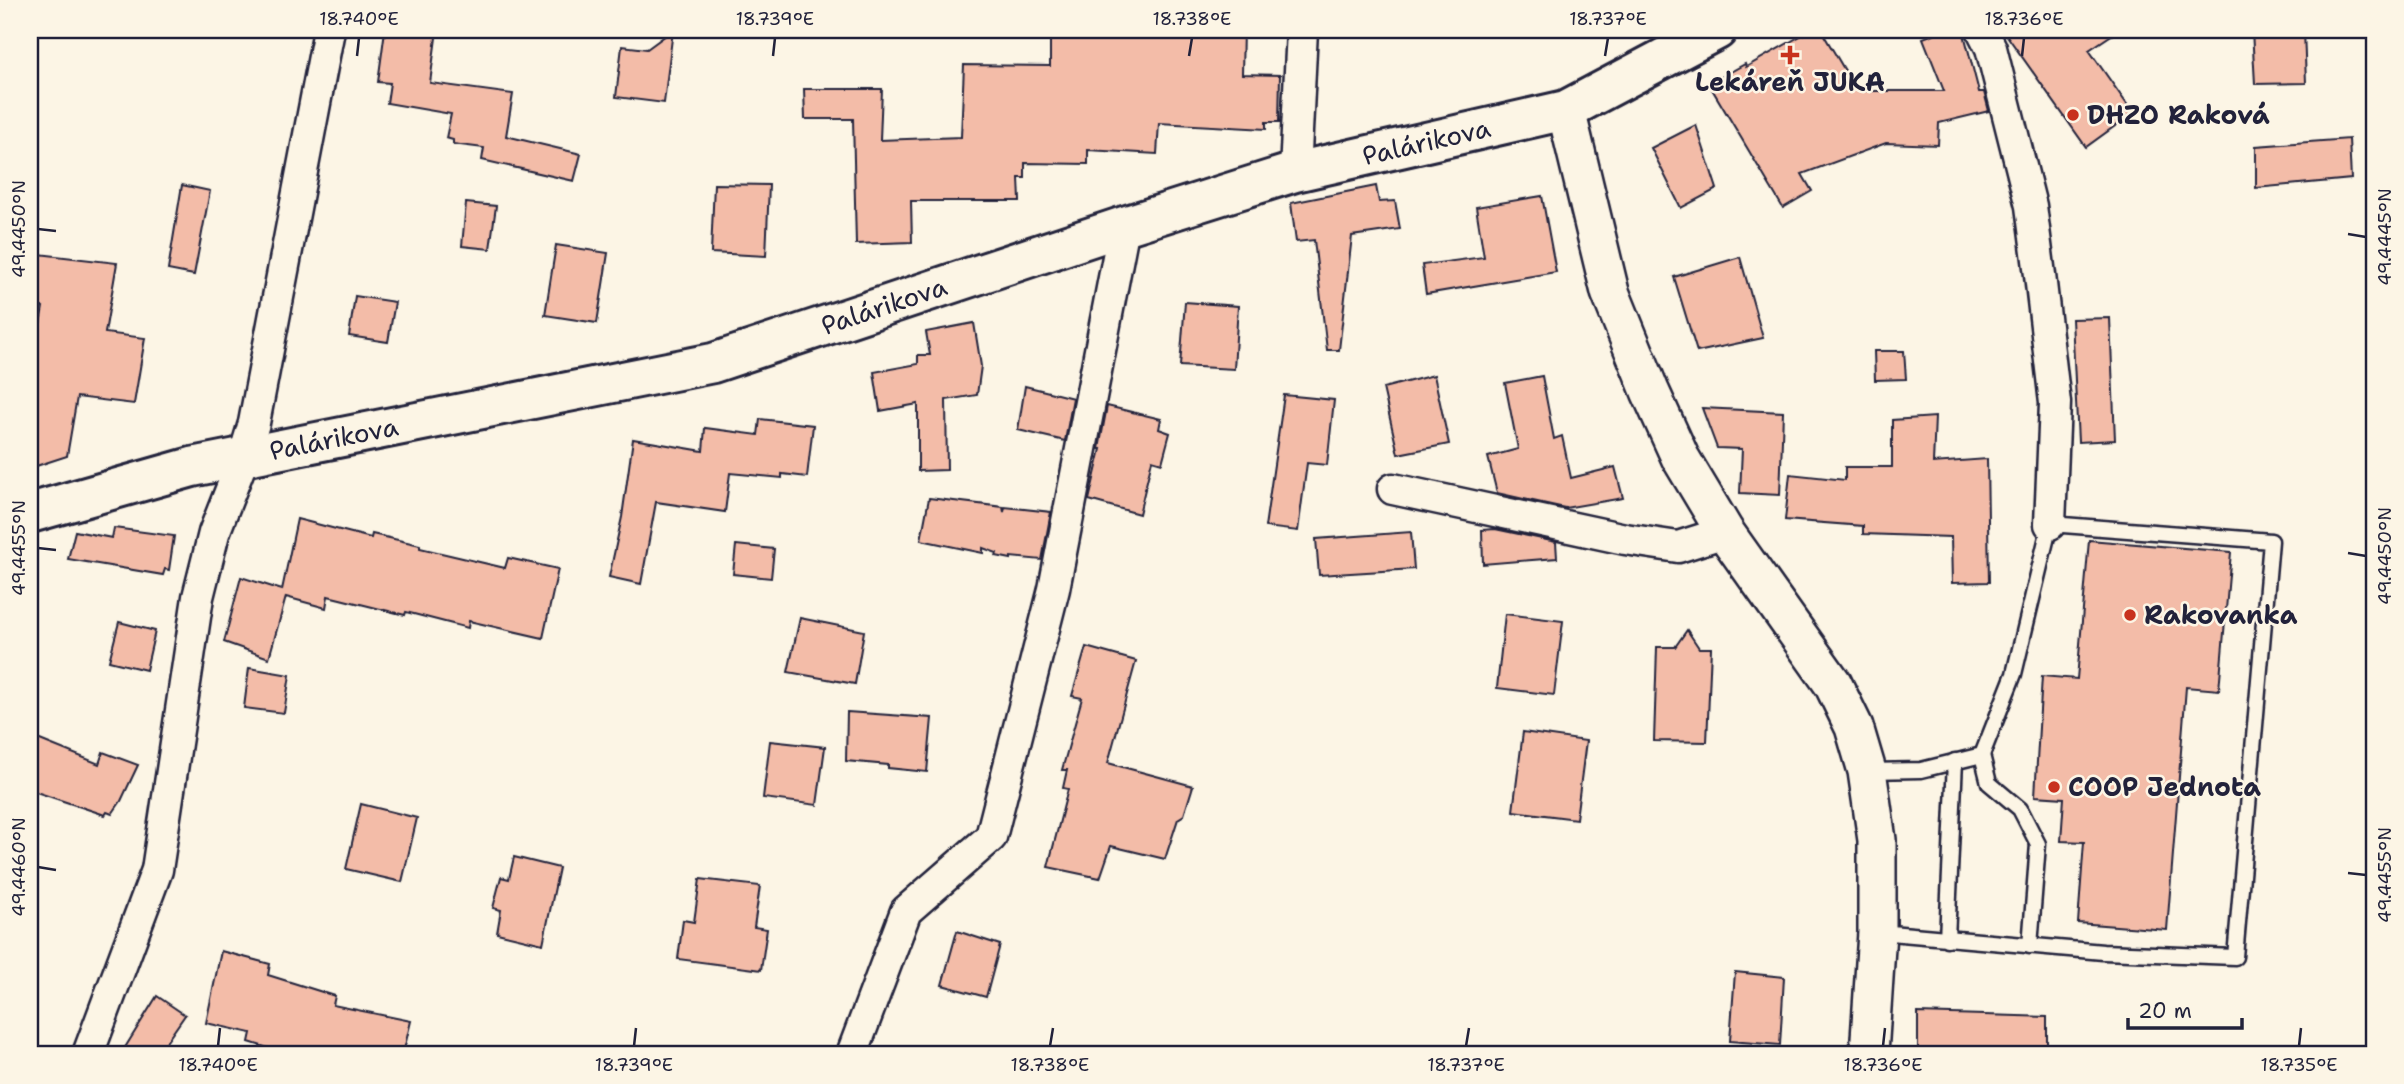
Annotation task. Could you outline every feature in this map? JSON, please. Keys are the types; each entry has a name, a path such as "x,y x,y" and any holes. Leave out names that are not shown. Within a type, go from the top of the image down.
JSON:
{"main road":[{"name":"Palárikova","path":"30,513 192,467 243,459 713,363 1295,172 1566,110 1717,30"}],"street":[{"path":"88,1054 157,870 198,597 214,533 254,423 329,30"},
{"path":"1295,172 1302,30"},
{"path":"1982,30 1991,48 2033,220 2055,403 2050,524"},
{"path":"1566,110 1610,292 1680,457 1725,532 1833,684 1854,727 1867,771 1877,840 1877,932 1869,1054"},
{"path":"852,1054 906,911 991,837 1054,589 1124,226"},
{"path":"1393,489 1625,539 1678,547 1725,532"}],"lane":[{"path":"1877,932 1947,939 2030,946 2103,952 2235,957 2270,541 2050,524 2014,674 1982,755 1989,783 2020,808 2038,844 2030,946"},
{"path":"1867,771 1921,770 1982,755"},
{"path":"1947,939 1955,761"}],"building":[{"path":"385,30 437,30 430,83 513,94 506,136 581,154 574,181 482,160 484,148 453,144 453,140 446,138 451,114 387,103 390,83 378,82"},
{"path":"673,30 664,103 616,97 622,46 647,49"},
{"path":"1050,30 1243,30 1242,74 1280,75 1279,122 1266,122 1266,129 1159,123 1157,154 1088,150 1088,164 1025,163 1025,178 1019,178 1020,201 911,201 912,242 856,244 853,119 805,119 804,89 882,89 880,140 961,137 964,65 1050,66"},
{"path":"1811,30 1821,30 1857,91 1944,91 1923,38 1944,30 1963,30 1979,92 1984,92 1989,111 1939,123 1938,145 1886,143 1802,174 1812,191 1783,208 1709,84 1745,64 1746,67"},
{"path":"2003,30 2119,30 2089,50 2133,113 2086,147"},
{"path":"2252,30 2304,30 2306,83 2255,84"},
{"path":"1696,125 1717,189 1681,208 1651,148"},
{"path":"2349,139 2351,179 2256,188 2256,146"},
{"path":"714,184 769,185 766,256 711,253"},
{"path":"182,185 210,191 194,275 168,270"},
{"path":"1376,186 1379,202 1395,201 1400,229 1352,236 1339,350 1327,350 1314,240 1296,242 1291,203"},
{"path":"1542,196 1556,272 1426,294 1422,265 1484,257 1476,207"},
{"path":"466,203 496,206 490,249 462,246"},
{"path":"556,245 608,253 597,323 545,315"},
{"path":"30,253 117,263 105,333 145,338 134,404 77,397 67,456 30,468 30,379 43,307 30,305"},
{"path":"1740,257 1763,338 1697,352 1674,277"},
{"path":"355,296 395,302 388,342 349,336"},
{"path":"1185,302 1238,306 1234,369 1180,366"},
{"path":"2110,318 2115,440 2078,442 2072,319"},
{"path":"974,323 981,366 977,395 946,400 947,470 918,471 918,404 880,411 874,372 918,364 918,355 930,355 926,332"},
{"path":"1874,351 1904,351 1906,379 1875,380"},
{"path":"1434,375 1449,444 1398,454 1383,388"},
{"path":"1542,376 1554,439 1562,436 1571,478 1615,467 1623,498 1565,508 1497,493 1488,457 1518,449 1505,383"},
{"path":"1025,386 1073,398 1065,441 1018,430"},
{"path":"1284,395 1334,400 1327,465 1307,463 1298,531 1265,527"},
{"path":"1107,406 1161,419 1159,429 1170,433 1162,463 1152,460 1139,514 1089,500 1101,449"},
{"path":"1702,408 1783,412 1780,495 1740,493 1742,449 1717,448"},
{"path":"1935,417 1933,463 1987,459 1989,582 1952,583 1951,537 1863,534 1863,526 1785,520 1790,474 1845,480 1845,467 1892,467 1892,420"},
{"path":"760,419 813,425 807,477 782,474 782,478 730,473 725,512 656,502 641,584 609,577 622,517 633,439 703,451 705,428 758,435"},
{"path":"929,498 1003,507 1004,512 1005,507 1051,512 1042,560 1011,559 996,556 997,553 983,548 983,553 921,540"},
{"path":"297,519 371,538 372,534 420,545 420,548 505,568 508,558 558,569 543,638 469,621 468,628 328,596 326,608 286,597 269,658 224,642 241,577 282,590"},
{"path":"114,528 174,536 169,570 165,569 163,575 68,559 75,531 112,538"},
{"path":"1495,529 1556,542 1557,558 1483,564 1482,530"},
{"path":"1411,532 1414,569 1319,575 1316,539"},
{"path":"2089,540 2231,552 2219,690 2186,687 2167,930 2078,923 2084,842 2061,841 2064,798 2035,796 2042,676 2077,679"},
{"path":"736,545 774,549 771,578 733,574"},
{"path":"1505,614 1563,621 1554,695 1497,688"},
{"path":"800,618 864,631 855,684 788,672"},
{"path":"119,622 155,631 146,670 109,661"},
{"path":"1687,630 1699,648 1711,648 1707,742 1654,741 1657,647 1675,647"},
{"path":"1086,647 1136,661 1108,763 1193,786 1184,815 1178,819 1165,859 1111,846 1100,878 1048,867 1068,789 1063,788 1067,770 1062,770 1082,698 1072,696"},
{"path":"249,668 290,675 284,713 244,708"},
{"path":"847,712 932,718 927,772 846,761"},
{"path":"1523,732 1586,741 1576,819 1513,811"},
{"path":"30,736 99,764 103,752 138,765 112,814 107,812 105,815 30,790"},
{"path":"770,741 825,747 817,805 763,798"},
{"path":"361,804 417,818 402,882 346,869"},
{"path":"514,857 559,868 543,944 497,933 501,910 493,908 501,877 509,879"},
{"path":"700,879 760,886 754,927 767,929 761,970 678,959 683,920 694,922"},
{"path":"957,931 1000,945 986,997 942,985"},
{"path":"221,951 270,964 268,975 335,996 333,1005 411,1021 403,1054 287,1054 249,1042 251,1033 206,1023"},
{"path":"1735,972 1784,977 1780,1045 1730,1041"},
{"path":"157,996 185,1015 158,1054 121,1054"},
{"path":"1918,1013 2047,1017 2047,1054 1918,1054"}],"place":[{"name":"Lekáreň JUKA","path":"1790,55"},
{"name":"DHZO Raková","path":"2073,115"},
{"name":"Rakovanka","path":"2130,615"},
{"name":"COOP Jednota","path":"2054,787"}]}
